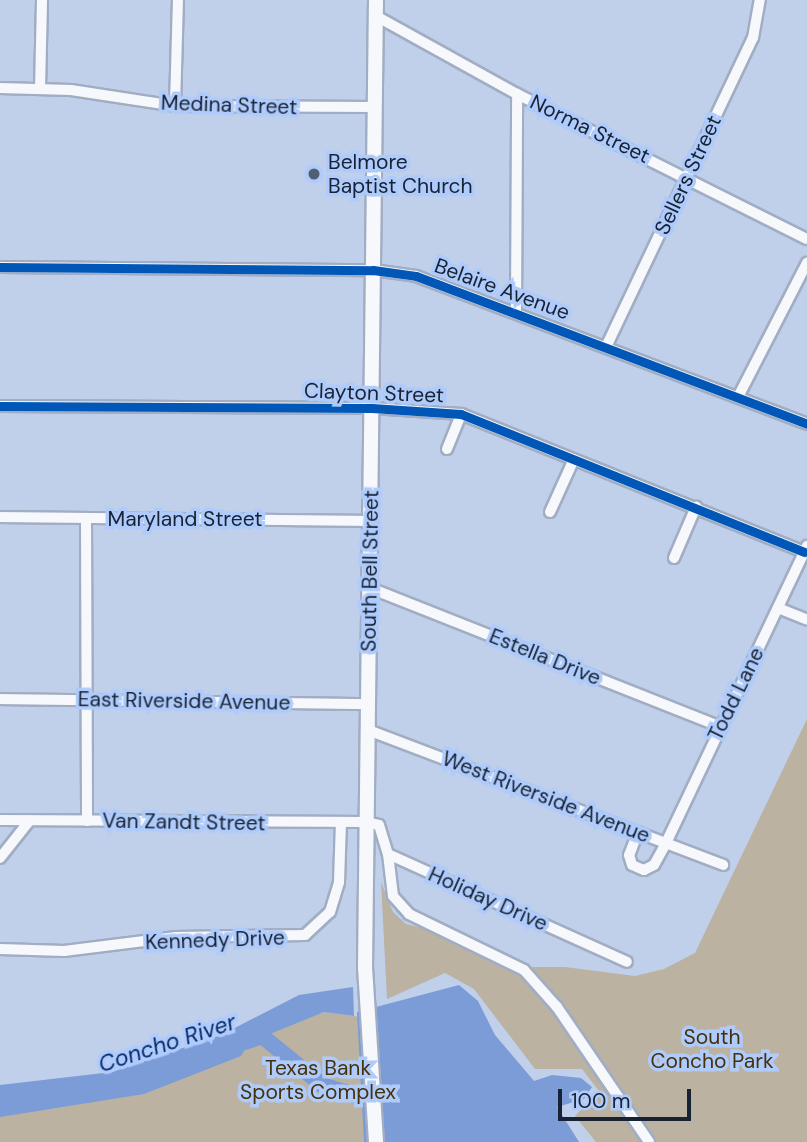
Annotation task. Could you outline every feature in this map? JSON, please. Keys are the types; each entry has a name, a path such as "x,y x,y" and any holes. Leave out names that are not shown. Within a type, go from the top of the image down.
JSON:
{"main road":[{"name":"South Bell Street","path":"376,0 365,968 376,1142"}],"street":[{"path":"40,89 42,0"},
{"path":"175,106 178,0"},
{"name":"Sellers Street","path":"606,347 753,38 760,0"},
{"name":"Norma Street","path":"376,16 517,94 689,177 807,239"},
{"name":"Medina Street","path":"0,89 40,89 175,106 375,107"},
{"path":"516,312 517,94"},
{"path":"738,397 807,263"},
{"name":"Belaire Avenue","path":"0,267 373,270 416,276 807,424"},
{"name":"Clayton Street","path":"0,406 372,408 461,414 805,549"},
{"path":"447,449 461,414"},
{"path":"550,512 574,459"},
{"path":"674,558 696,508"},
{"name":"Maryland Street","path":"0,517 370,520"},
{"path":"86,519 87,821"},
{"name":"Todd Lane","path":"638,832 629,855 632,865 644,870 654,865 666,843 805,549"},
{"name":"Estella Drive","path":"370,588 721,727"},
{"path":"778,608 807,620"},
{"name":"East Riverside Avenue","path":"0,699 368,704"},
{"name":"West Riverside Avenue","path":"368,730 723,865"},
{"name":"Van Zandt Street","path":"0,820 367,822"},
{"path":"0,858 30,820"},
{"path":"367,822 379,825 388,854 393,896 410,914 524,970 557,1007 649,1142"},
{"name":"Kennedy Drive","path":"0,948 64,951 176,937 305,936 330,912 339,882 341,823"},
{"name":"Holiday Drive","path":"388,854 628,962"}],"green space":[{"name":"South Concho Park","path":"807,719 807,1142 596,1142 575,1116 599,1091 582,1069 535,1069 474,989 445,973 387,999 381,882 393,912 406,924 431,930 505,967 565,967 635,976 664,969 695,953"},
{"name":"Texas Bank Sports Complex","path":"325,1012 381,1020 385,1142 0,1142 0,1109"}],"water":[{"path":"459,985 478,1001 495,1035 534,1081 552,1075 581,1078 592,1087 584,1099 557,1107 579,1142 364,1142 357,1012"},
{"path":"353,987 354,1016 324,1012 250,1042 241,1056 144,1094 0,1117 0,1085 112,1072 221,1035 299,995"}],"waterway":[{"name":"Concho River","path":"245,1042 262,1036 322,1085 380,1103"}],"cycle path":[{"path":"0,267 373,270 416,276 807,424"},
{"path":"0,406 372,408 461,414 804,552"}],"place":[{"name":"Belmore Baptist Church","path":"314,174"}]}
